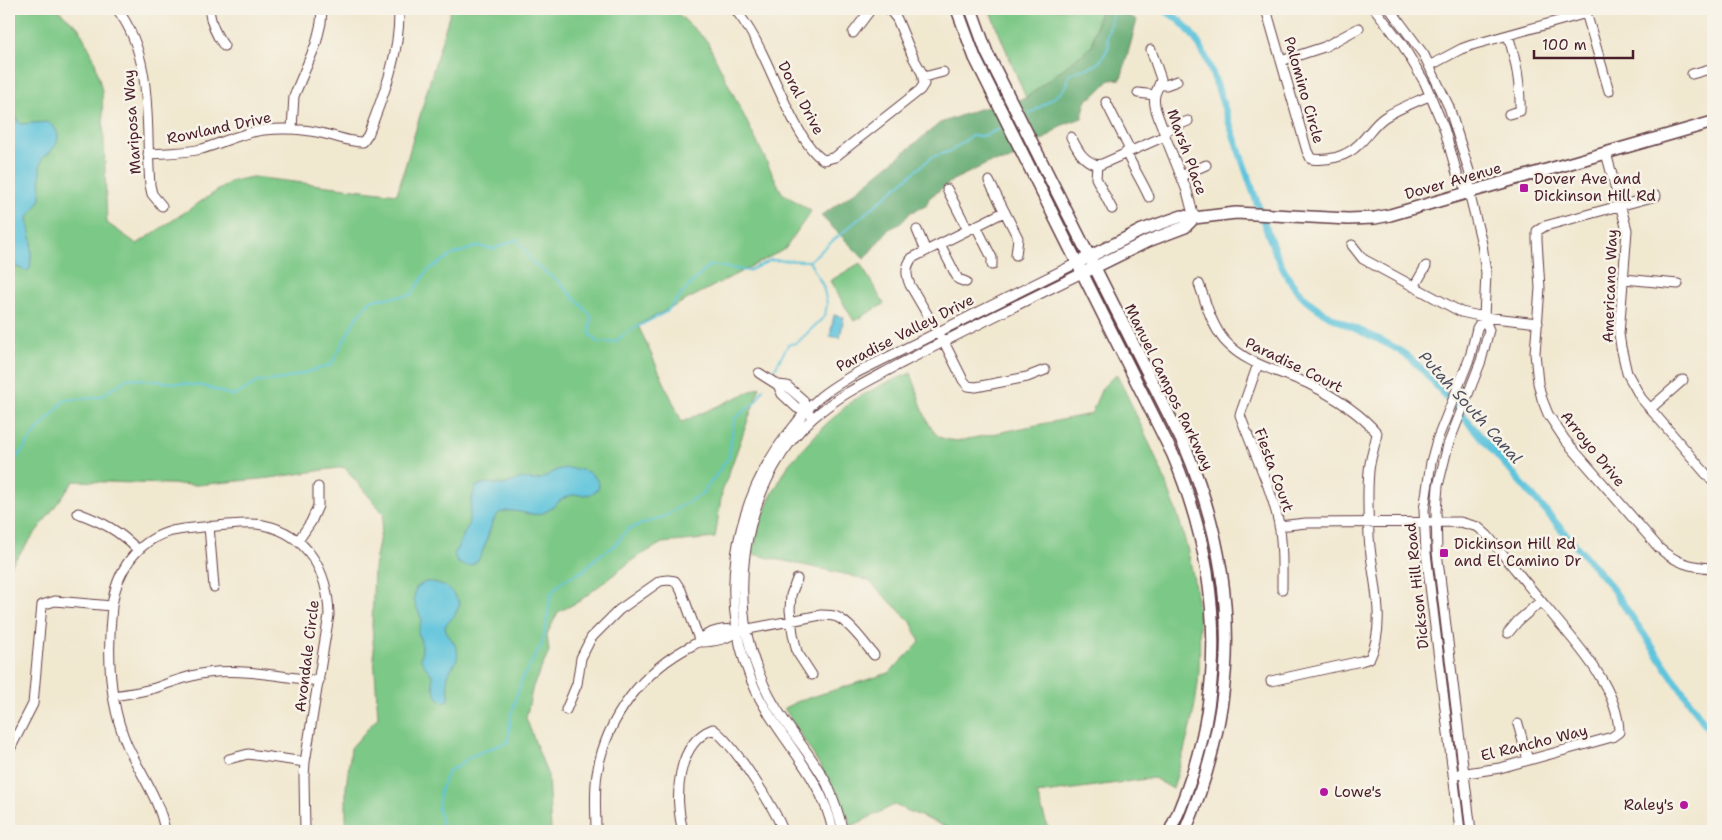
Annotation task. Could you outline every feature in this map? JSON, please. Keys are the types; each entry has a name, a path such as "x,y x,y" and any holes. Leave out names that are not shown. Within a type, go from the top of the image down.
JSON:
{"main road":[{"name":"Manuel Campos Parkway","path":"957,9 975,58 1176,462 1196,520 1207,571 1212,611 1213,647 1208,705 1198,754 1184,798 1170,831"},
{"name":"Manuel Campos Parkway","path":"971,9 987,53 1192,464 1210,517 1221,569 1227,647 1222,707 1213,749 1205,780 1185,831"},
{"name":"Dover Avenue","path":"1091,262 1161,223 1182,216 1194,218 1220,214 1256,214 1348,219 1375,218 1713,122"},
{"name":"Paradise Valley Drive","path":"1080,268 1091,262"}],"street":[{"name":"Mariposa Way","path":"117,9 129,28 143,67 150,185 152,194 162,206"},
{"path":"210,9 211,23 215,34 224,46"},
{"path":"292,129 294,96 316,44 321,24 322,9"},
{"name":"Rowland Drive","path":"148,154 202,149 262,130 292,129 329,135 352,142 363,142 368,135 392,70 397,48 400,9"},
{"name":"Doral Drive","path":"735,9 761,50 799,129 816,154 824,160 835,157 920,90 924,84 924,78"},
{"path":"853,33 872,9"},
{"path":"890,9 898,19 913,57 924,78 942,72"},
{"name":"Palomino Circle","path":"1266,9 1307,151 1312,159 1321,160 1341,156 1351,151 1359,145 1383,118 1431,95"},
{"name":"Dickson Hill Road","path":"1375,9 1413,60 1431,95 1444,128 1458,177 1469,192"},
{"name":"Dickson Hill Road","path":"1390,9 1412,37 1430,66 1455,124 1470,174 1469,192 1479,227 1486,273 1484,317 1489,330 1481,361 1442,465 1438,486 1436,522 1437,552 1471,831"},
{"path":"1430,66 1461,49 1586,11 1608,91"},
{"path":"1281,61 1324,48 1359,28"},
{"path":"1508,35 1517,65 1520,95 1520,111 1509,114"},
{"path":"1151,50 1161,76 1160,85 1177,81"},
{"path":"1692,74 1713,68"},
{"name":"Marsh Place","path":"1160,85 1155,95 1156,108 1190,200 1194,218"},
{"name":"Marsh Place","path":"1138,93 1155,95"},
{"path":"1106,102 1128,151 1134,170 1140,177 1149,197"},
{"path":"1071,137 1082,156 1088,162 1097,165 1188,121"},
{"name":"Americano Way","path":"1606,153 1627,230 1619,334 1623,361 1633,386 1650,409 1713,482"},
{"path":"1097,165 1096,178 1112,209"},
{"path":"1181,176 1206,165"},
{"path":"989,181 1018,238 1016,255"},
{"path":"947,189 992,258 992,265"},
{"path":"1620,205 1656,196"},
{"name":"Arroyo Drive","path":"1620,205 1545,226 1537,231 1540,288 1535,353 1538,383 1548,414 1565,440 1648,536 1669,557 1680,563 1713,568"},
{"path":"1004,212 912,258 906,271 910,286 968,386 976,387 1027,377 1045,370"},
{"path":"917,230 926,251"},
{"path":"940,244 958,279 966,282"},
{"path":"1352,245 1363,259 1461,312 1484,317 1538,323"},
{"path":"1414,287 1426,266"},
{"name":"Paradise Valley Drive","path":"834,831 819,789 760,697 747,667 742,630 743,564 751,523 763,491 782,456 810,415 819,398 838,384 938,332 1080,268"},
{"name":"Paradise Valley Drive","path":"810,415 863,382 943,342 1080,268"},
{"path":"1624,279 1678,284"},
{"name":"Paradise Court","path":"1199,284 1212,320 1224,339 1234,350 1247,359 1327,394 1362,418 1377,433 1369,470 1369,523"},
{"name":"Dickson Hill Road","path":"1460,831 1426,553 1424,522 1426,485 1431,462 1470,357 1477,328 1484,317"},
{"name":"Fiesta Court","path":"1258,364 1240,415 1270,490 1279,526 1282,589"},
{"path":"759,373 778,385 787,386 803,400 810,415"},
{"path":"1650,409 1683,380"},
{"path":"298,542 311,522 318,506 318,487"},
{"path":"78,512 117,530 138,550"},
{"path":"1279,526 1306,523 1460,522 1478,527 1487,535 1541,601 1508,632"},
{"path":"1271,681 1370,658 1377,634 1378,618 1370,553 1369,523"},
{"name":"Avondale Circle","path":"165,831 159,809 126,743 113,696 109,659 112,606 118,579 138,550 159,536 171,532 209,526 246,524 263,525 280,530 298,542 318,564 329,596 329,615 305,762 305,831"},
{"path":"209,526 214,587"},
{"path":"797,579 791,595 791,621 797,652 812,675"},
{"path":"566,710 577,684 581,658 591,638 618,610 660,582 675,581 681,590 700,642"},
{"path":"9,752 33,704 36,690 42,605 55,601 112,606"},
{"name":"El Rancho Way","path":"1453,775 1500,768 1612,737 1619,732 1614,708 1599,676 1580,648 1541,601"},
{"path":"596,831 595,793 597,774 602,751 621,709 652,673 668,660 700,642 707,635 729,628 742,630 821,615 830,615 838,618 874,655"},
{"name":"Paradise Valley Drive","path":"742,630 767,692 827,784 843,831"},
{"path":"113,696 138,692 209,672 261,672 318,681"},
{"path":"1518,724 1528,760"},
{"path":"683,831 679,809 681,774 686,758 696,740 713,729 726,741 769,803 783,831"},
{"path":"229,759 248,754 305,762"}],"green space":[{"path":"9,9 57,9 78,27 94,58 102,91 107,223 137,244 232,181 252,177 397,194 451,9 673,9 707,41 782,193 811,211 785,249 638,325 682,422 760,387 722,492 715,538 662,543 634,559 578,602 558,612 547,634 549,652 533,686 526,718 548,776 551,831 346,831 346,788 351,748 378,717 372,625 374,568 384,514 344,467 270,478 197,485 74,481 9,568"},
{"path":"989,9 1100,9 1092,46 1026,98"},
{"path":"1100,9 1125,9 1123,13 1137,20 1121,79 1110,80 1095,95 1086,100 1082,118 1060,126 1049,136 1008,161 991,162 953,180 929,198 926,206 911,212 900,224 889,229 864,259 821,216 859,189 940,123 979,109 1026,98 1092,46"},
{"path":"860,263 884,304 854,321 830,281"},
{"path":"911,373 924,414 932,429 941,437 958,441 1091,414 1102,388 1116,374 1159,464 1188,550 1194,579 1200,639 1198,685 1189,730 1173,789 1154,778 1037,794 1049,831 956,831 894,805 852,826 837,793 784,708 799,701 889,673 920,642 911,622 869,581 752,554 760,524 770,498 789,464 823,427 853,400"}],"water":[{"path":"9,102 20,124 48,122 57,131 58,136 55,146 42,158 40,167 41,199 28,218 32,240 30,269 27,271 9,264 9,223 11,220 9,209"},
{"path":"834,315 844,317 840,338 830,336"},
{"path":"565,468 586,471 594,477 599,486 593,493 573,495 565,498 540,514 502,512 496,516 481,555 475,562 468,566 458,563 454,554 468,526 472,497 476,486 486,483 504,485 522,478 541,479 557,470"},
{"path":"425,582 437,583 446,587 460,604 455,615 445,626 458,654 448,675 449,699 445,702 438,698 434,690 432,675 421,660 422,646 418,632 422,620 414,597 416,588"}],"waterway":[{"path":"1029,114 1063,90 1069,74 1097,64 1109,46 1107,37 1114,9"},
{"name":"Putah South Canal","path":"1162,9 1188,29 1205,57 1218,88 1269,236 1291,282 1301,295 1325,314 1395,348 1422,369 1610,585 1713,736"},
{"path":"9,463 16,459 37,431 65,400 100,397 128,378 203,386 234,396 258,382 284,379 331,365 356,318 371,300 411,295 428,270 452,255 478,246 494,249 517,239 534,264 558,281 591,315 590,334 598,343 615,342 629,331 666,312 710,265 748,271 771,260 809,261 932,157 951,151 971,136 983,136 999,129"},
{"path":"774,370 788,345 798,342 825,316 827,303 823,286 809,261"},
{"path":"444,831 438,810 440,791 448,771 457,767 471,756 508,742 511,715 522,679 542,644 551,593 564,580 583,571 597,557 614,546 628,529 663,517 703,493 729,457 734,419 756,402 763,389"}],"place":[{"name":"Dover Ave and Dickinson Hill Rd","path":"1524,188"},
{"name":"Dickinson Hill Rd and El Camino Dr","path":"1444,553"},
{"name":"Lowe's","path":"1324,792"},
{"name":"Raley's","path":"1684,805"}]}
